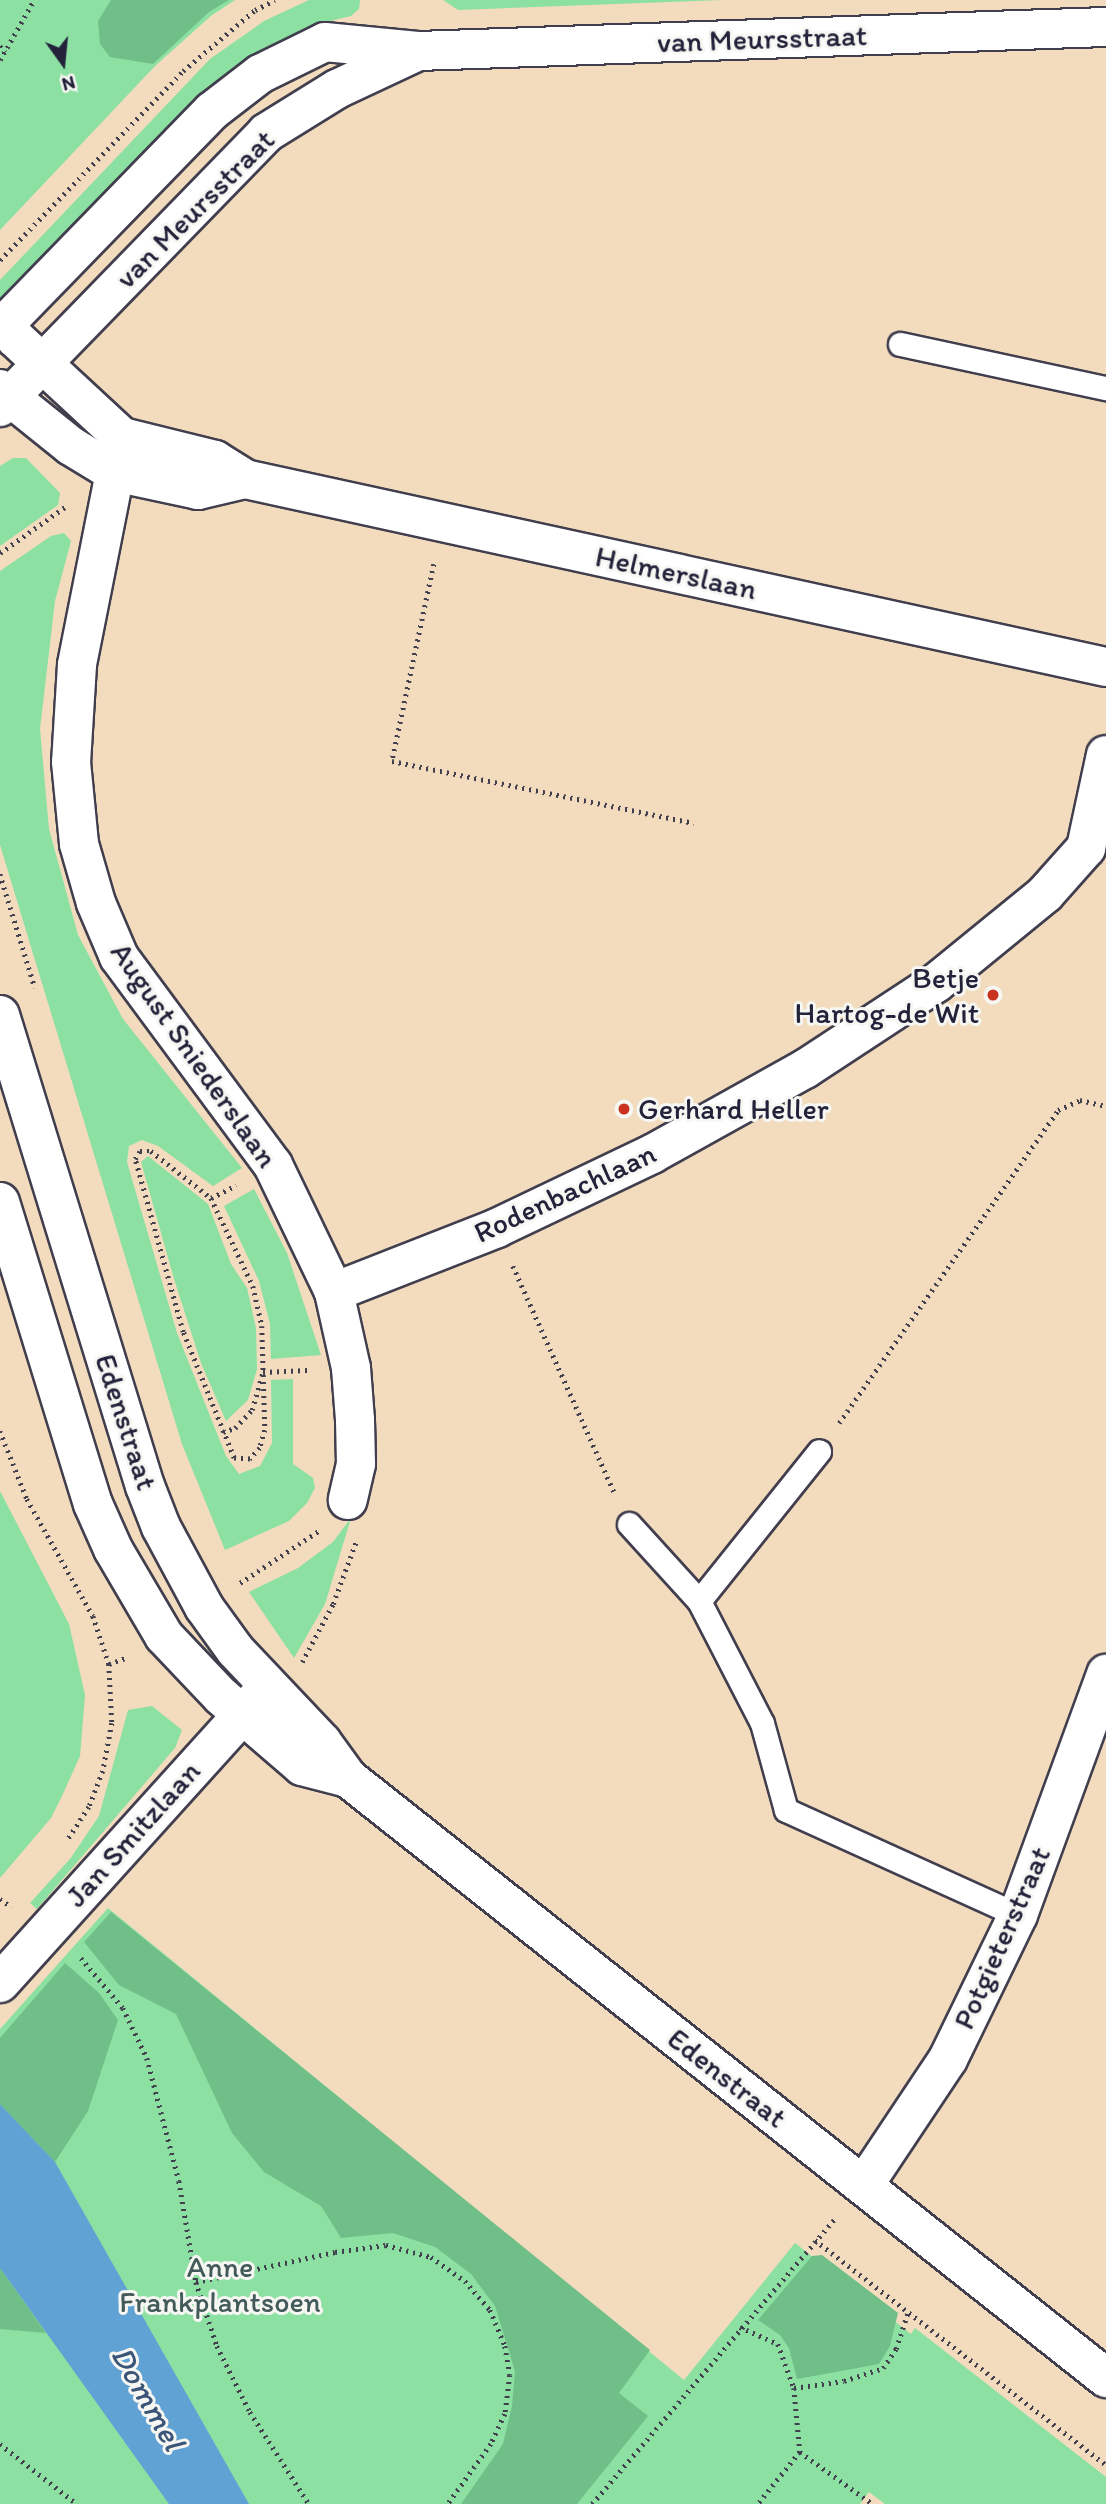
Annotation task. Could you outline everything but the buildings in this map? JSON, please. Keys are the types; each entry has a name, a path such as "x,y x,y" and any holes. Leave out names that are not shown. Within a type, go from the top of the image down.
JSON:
{"street":[{"name":"van Meursstraat","path":"4,325 212,111 260,74 325,42 418,51 1106,27"},
{"name":"van Meursstraat","path":"3,397 41,364 267,133 337,89 418,51"},
{"name":"Helmerslaan","path":"4,325 118,454"},
{"name":"Helmerslaan","path":"3,397 71,446 118,454 215,460 245,479 1106,667"},
{"name":"August Sniederslaan","path":"118,454 77,665 71,762 79,844 96,903 119,957 274,1165 334,1292 351,1368 356,1464 348,1500"},
{"name":"Rodenbachlaan","path":"334,1292 497,1228 652,1154 806,1069 936,983 1096,850 1106,755"},
{"name":"Edenstraat","path":"0,1015 160,1527 204,1607 268,1687 322,1742 348,1778 1106,2378"},
{"name":"Edenstraat","path":"0,1202 93,1504 113,1549 164,1636 241,1713 302,1766 348,1778"},
{"name":"Potgieterstraat","path":"864,2185 948,2059 1018,1915 1106,1674"},
{"name":"Jan Smitzlaan","path":"0,1983 241,1713 268,1687"}],"lane":[{"path":"900,344 1106,388"},
{"path":"699,1601 819,1451"},
{"path":"629,1524 699,1601 762,1723 786,1810 1018,1915"}],"path":[{"path":"0,61 34,0"},
{"path":"0,260 183,71 255,10 275,0"},
{"path":"0,46 5,52"},
{"path":"0,553 118,454"},
{"path":"443,523 392,761 694,823"},
{"path":"819,1451 1058,1110 1080,1100 1106,1107"},
{"path":"140,1151 151,1151 211,1198 253,1286 262,1326 263,1372 265,1430 260,1448 250,1459 234,1458 183,1332 135,1158 140,1151"},
{"path":"211,1198 274,1165"},
{"path":"497,1228 629,1524"},
{"path":"263,1372 351,1368"},
{"path":"223,1432 235,1428 252,1410 263,1372"},
{"name":"Jan Smitzlaan","path":"0,1432 33,1510 93,1616 109,1664 112,1723 103,1771 89,1807 63,1847"},
{"path":"268,1687 301,1664 333,1604 355,1551 360,1517 348,1500"},
{"name":"Jan Smitzlaan","path":"5,1913 19,1897"},
{"path":"46,1932 77,1954 123,2008 147,2058 179,2181 196,2282 217,2346 250,2412 309,2504"},
{"path":"592,2504 740,2327 864,2185"},
{"path":"815,2240 1106,2465"},
{"path":"196,2282 335,2252 386,2245 431,2257 465,2281 490,2311 505,2346 510,2375 505,2414 491,2444 448,2504"},
{"path":"794,2388 844,2381 883,2368 897,2349 908,2312"},
{"path":"740,2327 778,2344 794,2388 800,2452 758,2504"},
{"path":"0,2444 77,2504"},
{"path":"800,2452 871,2504"}],"green space":[{"path":"0,0 235,0 212,15 156,65 0,230"},
{"path":"111,0 229,0 209,12 153,64 110,57 100,44 98,21"},
{"path":"309,0 360,0 359,9 351,16 309,26 235,66 0,302 0,280 210,59 264,21"},
{"path":"443,0 722,0 458,10"},
{"path":"13,458 26,458 60,493 58,505 0,546 0,466"},
{"path":"64,533 71,541 55,601 40,729 49,829 78,935 123,1019 242,1168 213,1186 158,1146 142,1140 129,1146 127,1162 177,1333 226,1456 239,1474 260,1466 272,1443 271,1380 293,1379 293,1464 313,1478 315,1488 307,1503 289,1521 225,1550 182,1444 0,845 0,571 51,536"},
{"path":"148,1156 208,1204 231,1264 247,1288 256,1328 257,1369 248,1400 226,1421 201,1363 174,1279 141,1162"},
{"path":"254,1189 287,1253 321,1355 271,1359 270,1324 259,1281 224,1206"},
{"path":"0,1491 69,1624 85,1695 80,1756 62,1796 51,1818 0,1878"},
{"path":"351,1518 325,1604 294,1658 249,1592 298,1568 333,1542"},
{"path":"152,1706 182,1730 175,1748 37,1909 30,1903 70,1859 99,1816 128,1710"},
{"name":"Anne Frankplantsoen","path":"108,1908 684,2380 795,2243 911,2334 915,2328 1106,2477 1106,2504 885,2504 869,2492 860,2504 0,2504 0,2029"},
{"path":"111,1912 650,2350 619,2393 648,2416 577,2504 461,2504 503,2444 512,2406 515,2371 495,2306 471,2274 435,2247 393,2233 341,2238 321,2206 264,2172 232,2133 176,2014 119,1985 84,1942"},
{"path":"65,1963 99,1993 118,2020 88,2111 55,2162 0,2104 0,2038"},
{"path":"822,2255 898,2313 890,2346 879,2364 797,2379 789,2348 780,2335 758,2320 812,2256"},
{"path":"0,2268 46,2333 0,2329"}],"water":[{"name":"Dommel","path":"0,2104 55,2162 249,2504 169,2504 0,2268"}],"place":[{"name":"Betje Hartog-de Wit","path":"993,995"},
{"name":"Gerhard Heller","path":"624,1109"}]}
